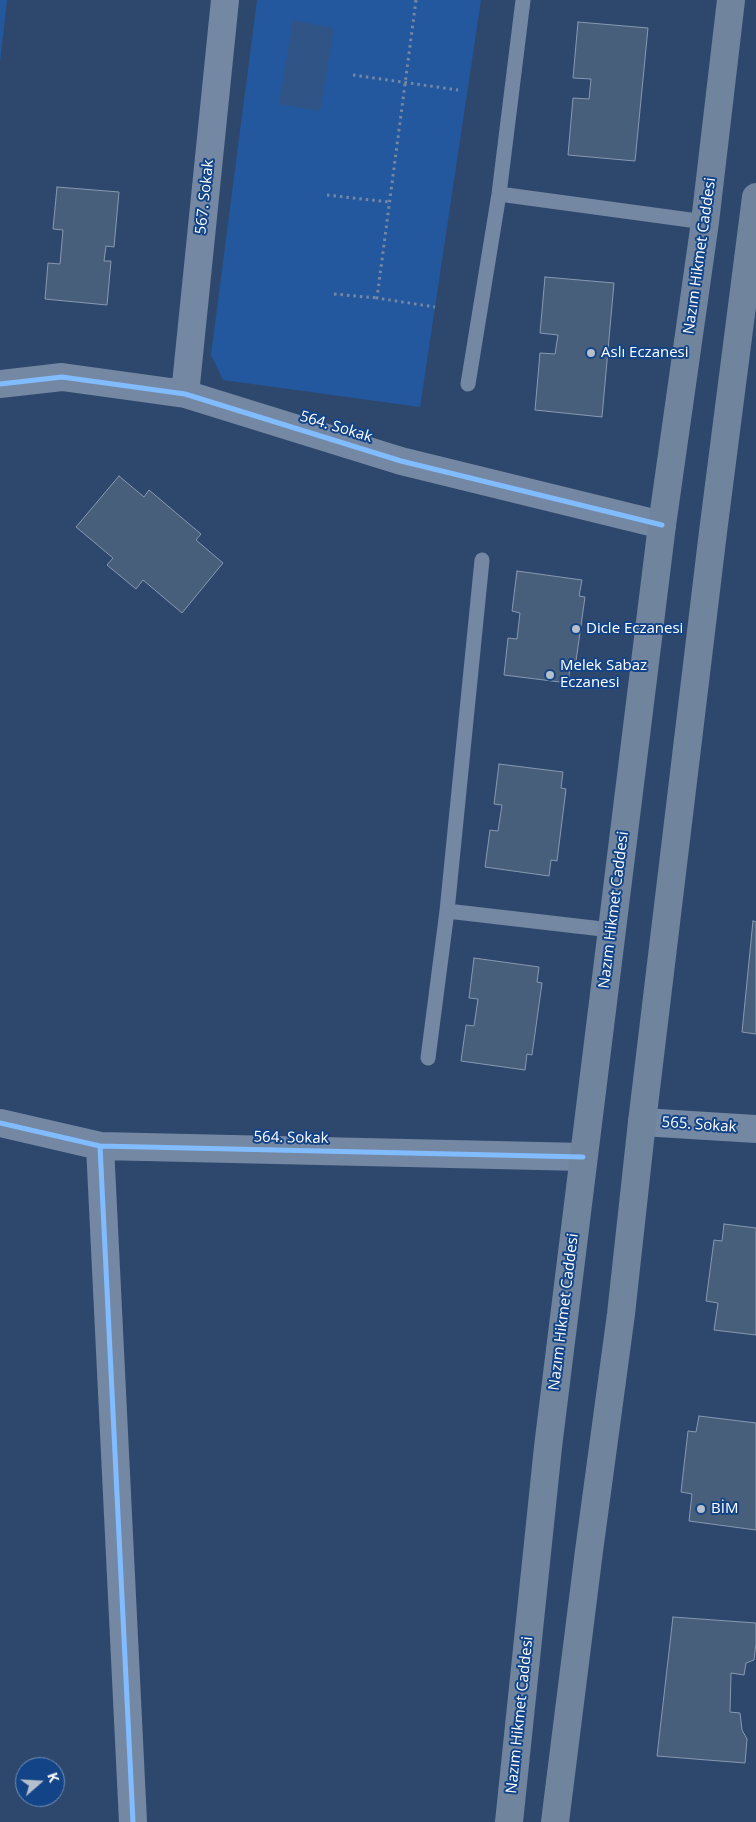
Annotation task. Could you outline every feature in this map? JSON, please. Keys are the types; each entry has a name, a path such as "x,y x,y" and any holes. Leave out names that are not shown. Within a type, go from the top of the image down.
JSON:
{"main road":[{"name":"Nazım Hikmet Caddesi","path":"509,1822 548,1447 583,1157 662,525 705,222 731,0"},
{"path":"555,1822 588,1551 621,1314 642,1122 711,551 756,197"}],"street":[{"name":"567. Sokak","path":"185,394 225,0"},
{"name":"564. Sokak","path":"0,384 62,377 185,394 401,461 662,525"},
{"name":"565. Sokak","path":"642,1122 756,1129"},
{"name":"564. Sokak","path":"0,1123 100,1146 583,1157"},
{"path":"100,1146 133,1822"}],"lane":[{"path":"468,384 499,194 523,0"},
{"path":"499,194 705,222"},
{"path":"428,1058 447,911 482,560"},
{"path":"447,911 611,930"}],"path":[{"path":"377,298 416,0"},
{"path":"353,75 458,90"},
{"path":"327,195 389,202"},
{"path":"334,294 377,298 435,307"}],"shaded area":[{"path":"0,0 7,0 0,62"},
{"path":"257,0 481,0 420,407 223,380 211,355"},
{"path":"293,20 334,28 320,111 279,104"}],"building":[{"path":"578,22 648,28 635,161 568,155 573,98 589,99 591,79 573,78"},
{"path":"57,187 119,192 114,247 106,246 104,261 111,261 107,305 45,299 48,263 60,264 63,230 53,229"},
{"path":"545,277 614,283 602,417 535,410 540,353 555,354 558,335 540,333"},
{"path":"119,476 144,497 149,490 201,534 196,540 223,563 182,613 143,580 136,589 107,565 113,558 76,527"},
{"path":"517,571 582,580 579,596 585,597 575,668 570,668 568,683 504,675 508,638 517,639 520,613 512,611"},
{"path":"499,764 563,772 561,788 566,789 557,861 551,860 549,876 485,867 490,830 498,831 502,805 494,804"},
{"path":"753,921 756,922 756,1034 742,1032"},
{"path":"474,958 539,967 537,982 542,983 532,1055 527,1054 525,1070 461,1061 466,1025 474,1026 478,999 469,998"},
{"path":"724,1224 756,1228 756,1335 714,1330 718,1303 706,1301 714,1240 722,1241"},
{"path":"699,1416 756,1423 756,1530 689,1521 692,1494 681,1492 688,1431 696,1432"},
{"path":"673,1617 756,1623 754,1660 746,1663 744,1675 731,1673 730,1712 740,1713 742,1730 747,1739 745,1763 657,1756"}],"cycle path":[{"path":"0,384 62,377 185,394 401,461 662,525"},
{"path":"0,1123 100,1146 583,1157"},
{"path":"100,1146 133,1822"}],"place":[{"name":"Aslı Eczanesi","path":"591,353"},
{"name":"Dicle Eczanesi","path":"576,629"},
{"name":"Melek Sabaz Eczanesi","path":"550,675"},
{"name":"BİM","path":"701,1509"}]}
